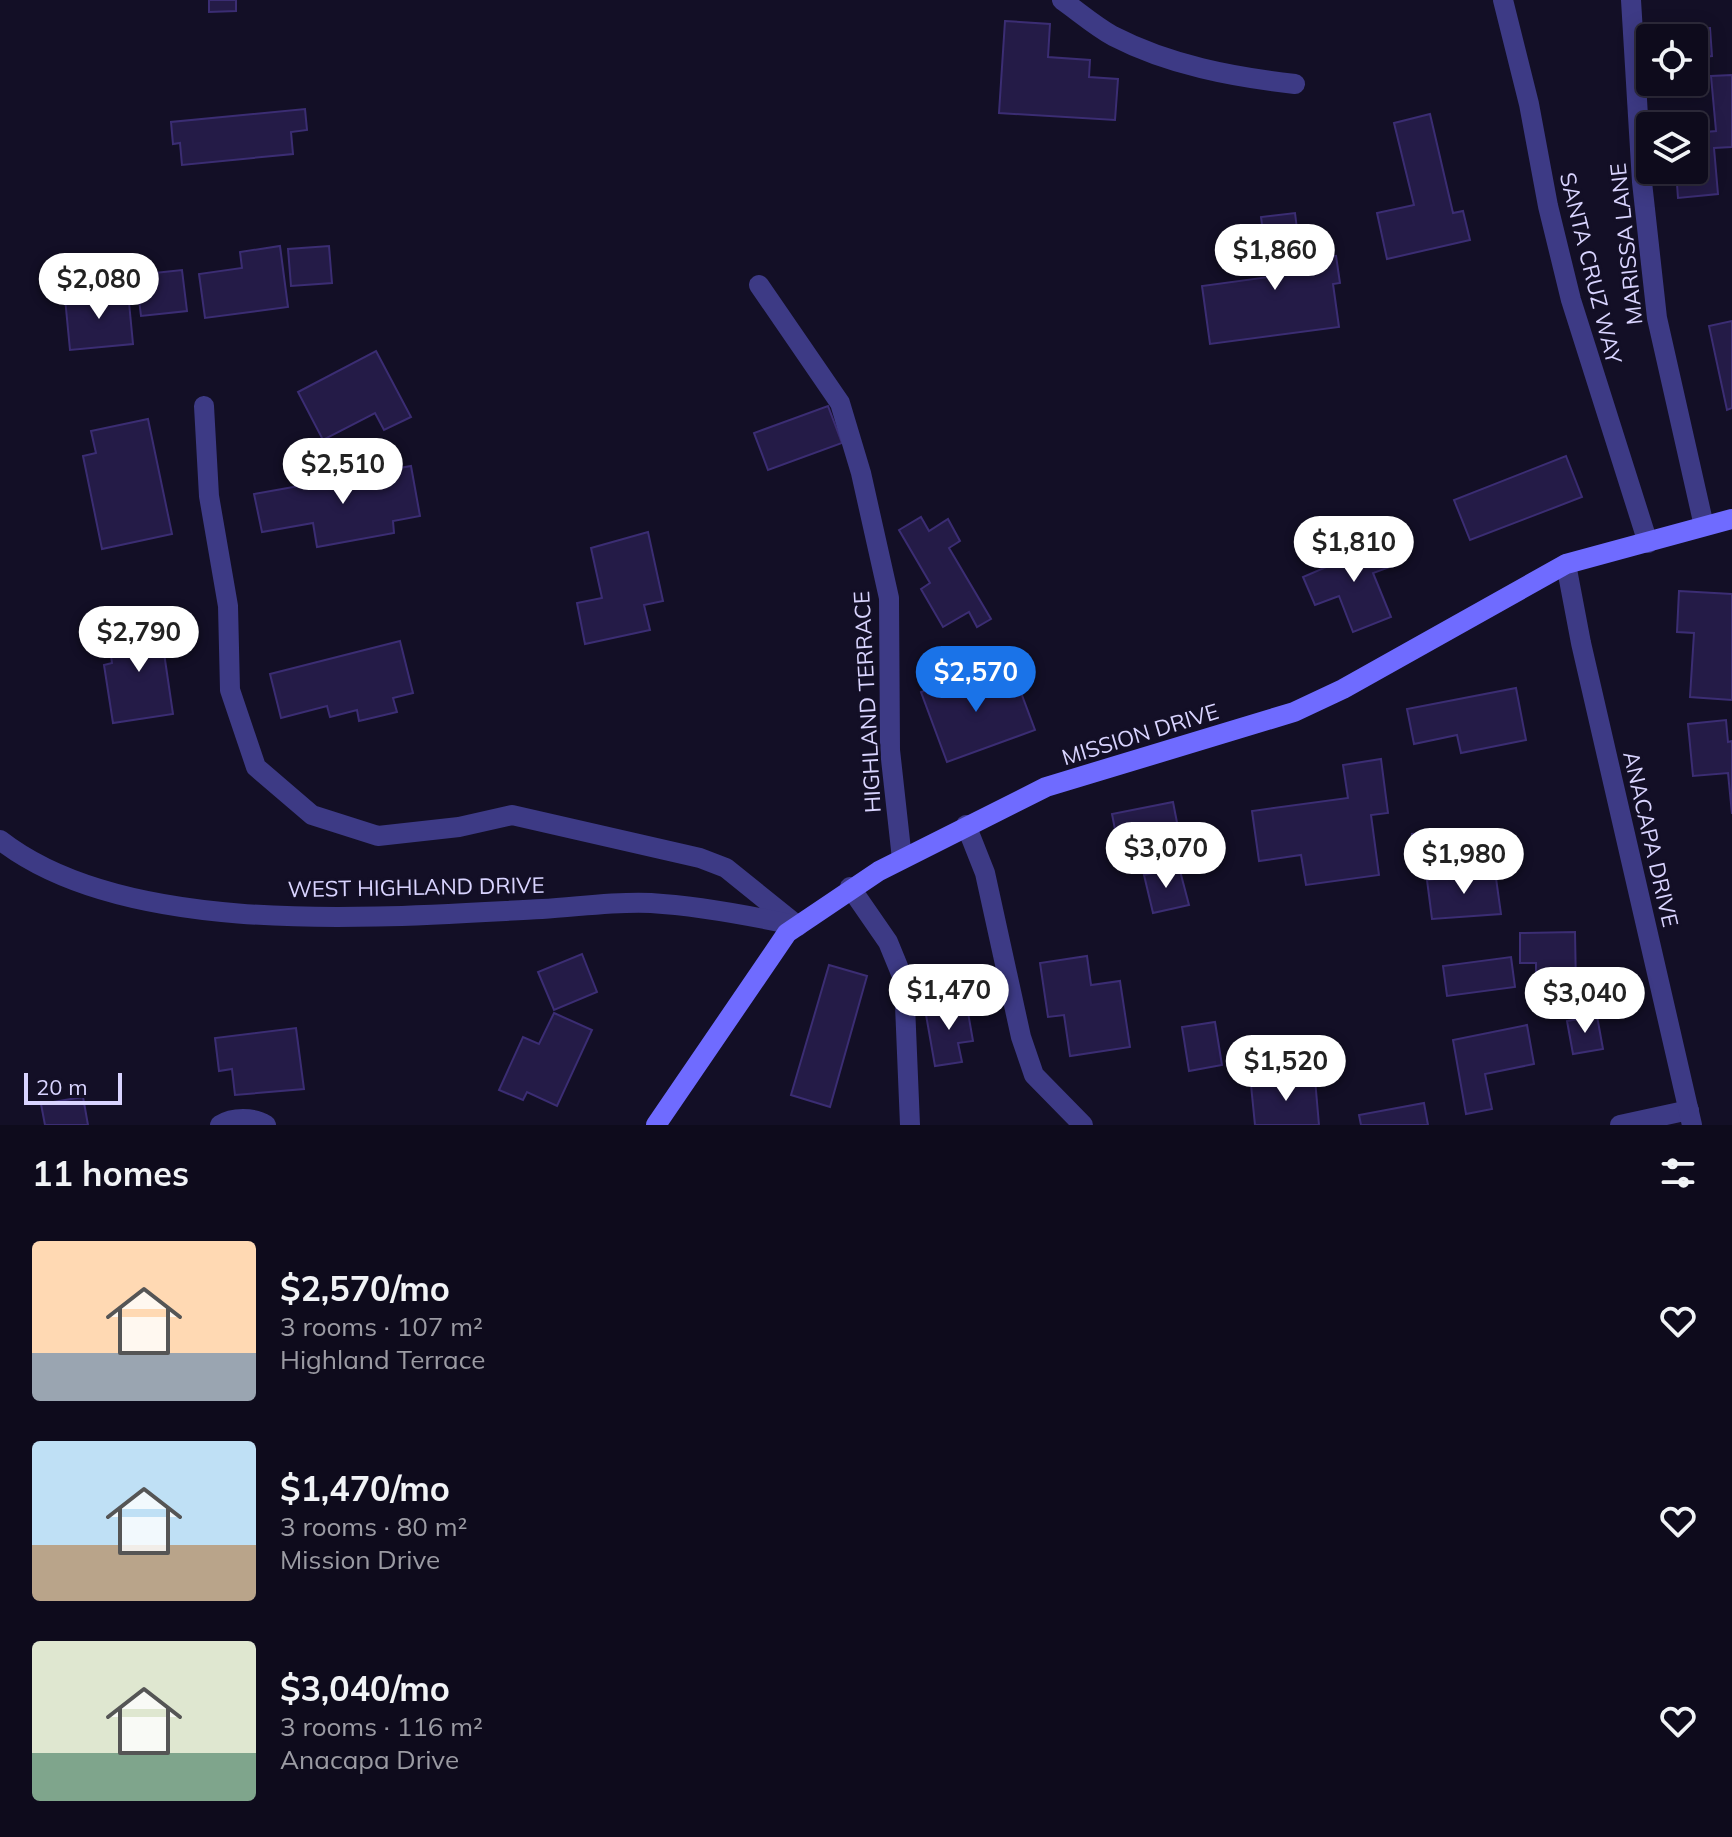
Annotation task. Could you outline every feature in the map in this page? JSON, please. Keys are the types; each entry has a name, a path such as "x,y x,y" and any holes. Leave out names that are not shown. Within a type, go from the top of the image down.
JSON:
{"street":[{"path":"1062,0 1113,36 1170,59 1238,77 1295,84"},
{"name":"SANTA CRUZ WAY","path":"1503,0 1571,300 1648,543"},
{"name":"MARISSA LANE","path":"1631,0 1642,182 1657,318 1704,526"},
{"name":"HIGHLAND TERRACE","path":"759,285 840,403 861,473 889,598 890,750 902,859"},
{"path":"204,406 209,496 228,606 230,690 256,767 312,815 378,836 459,827 512,815 700,858 737,876 798,926"},
{"name":"MISSION DRIVE","path":"656,1125 787,933 850,887 966,825 1046,787 1294,712 1343,689 1566,564 1732,519"},
{"name":"ANACAPA DRIVE","path":"1566,564 1581,643 1691,1118"},
{"path":"966,825 985,873 1021,1037 1034,1075 1083,1125"},
{"name":"WEST HIGHLAND DRIVE","path":"0,840 40,867 78,883 161,905 319,918 649,903 730,912 798,926"},
{"path":"850,887 888,942 904,981 910,1125"},
{"path":"1620,1125 1691,1118"},
{"path":"220,1125 228,1120 258,1120 266,1125"}],"building":[{"path":"209,0 236,0 236,11 209,12"},
{"path":"1005,21 1050,24 1048,57 1090,60 1089,77 1118,79 1115,120 999,113"},
{"path":"1708,28 1712,56 1708,56"},
{"path":"1732,75 1732,147 1714,148 1718,194 1678,198 1677,184 1708,184 1708,132 1716,131 1711,76"},
{"path":"305,109 307,130 291,132 293,154 182,165 180,143 173,144 171,122"},
{"path":"1430,114 1453,213 1463,211 1470,240 1387,259 1377,213 1414,205 1394,123"},
{"path":"1295,213 1301,261 1336,256 1340,283 1333,284 1339,327 1210,344 1202,286 1269,277 1261,217"},
{"path":"280,246 288,307 205,318 199,274 242,268 240,252"},
{"path":"329,246 332,283 291,286 288,249"},
{"path":"182,270 187,311 141,316 136,275"},
{"path":"128,292 133,344 70,350 65,298"},
{"path":"1732,321 1732,408 1727,410 1709,326"},
{"path":"376,351 411,417 384,430 375,413 323,440 298,392"},
{"path":"828,406 842,443 768,470 754,433"},
{"path":"148,419 172,534 102,549 83,456 96,453 91,431"},
{"path":"1566,456 1582,497 1470,540 1454,500"},
{"path":"411,466 420,516 393,521 394,533 317,547 313,523 262,532 254,494"},
{"path":"921,517 929,531 948,519 960,541 949,548 991,619 977,627 969,612 943,627 921,589 930,583 899,530"},
{"path":"648,532 663,601 644,605 650,630 585,644 577,603 602,598 591,548"},
{"path":"1389,541 1398,564 1373,573 1391,617 1353,632 1339,596 1315,605 1303,577 1331,565 1327,555 1351,546 1355,555"},
{"path":"1679,591 1732,594 1732,700 1690,697 1694,633 1677,632"},
{"path":"159,619 173,714 113,723 104,665 112,663 109,642 125,639 123,624"},
{"path":"400,641 413,693 393,698 397,712 359,721 357,710 330,717 327,706 281,718 270,674"},
{"path":"986,669 994,690 1017,682 1035,730 947,762 921,692"},
{"path":"1516,688 1526,740 1461,753 1457,735 1414,744 1407,709"},
{"path":"1726,720 1728,742 1732,741 1732,814 1728,773 1693,776 1688,724"},
{"path":"1381,759 1388,813 1371,815 1379,875 1306,885 1301,855 1259,861 1252,811 1348,798 1343,765"},
{"path":"1173,802 1182,848 1121,860 1112,814"},
{"path":"1461,829 1465,866 1417,871 1412,834"},
{"path":"1179,867 1189,905 1153,913 1144,875"},
{"path":"1495,871 1501,914 1432,919 1427,880"},
{"path":"1575,932 1576,988 1536,988 1536,963 1520,963 1520,933"},
{"path":"582,954 597,992 554,1010 538,972"},
{"path":"1087,956 1091,985 1120,981 1130,1047 1070,1056 1064,1015 1048,1017 1040,963"},
{"path":"1511,957 1515,987 1447,996 1443,966"},
{"path":"829,965 867,976 830,1107 791,1095"},
{"path":"966,1001 973,1041 958,1043 962,1062 935,1066 925,1009"},
{"path":"554,1013 592,1030 557,1106 527,1092 523,1100 499,1090 523,1037 539,1044"},
{"path":"1597,1016 1603,1049 1573,1054 1567,1021"},
{"path":"1215,1022 1222,1065 1189,1071 1182,1027"},
{"path":"1527,1025 1534,1064 1485,1074 1492,1109 1466,1114 1453,1040"},
{"path":"296,1028 304,1089 235,1095 232,1069 219,1071 215,1038"},
{"path":"1315,1079 1319,1125 1255,1125 1251,1085"},
{"path":"83,1097 88,1125 45,1125 41,1104"},
{"path":"1424,1103 1428,1125 1361,1125 1359,1115"}]}
